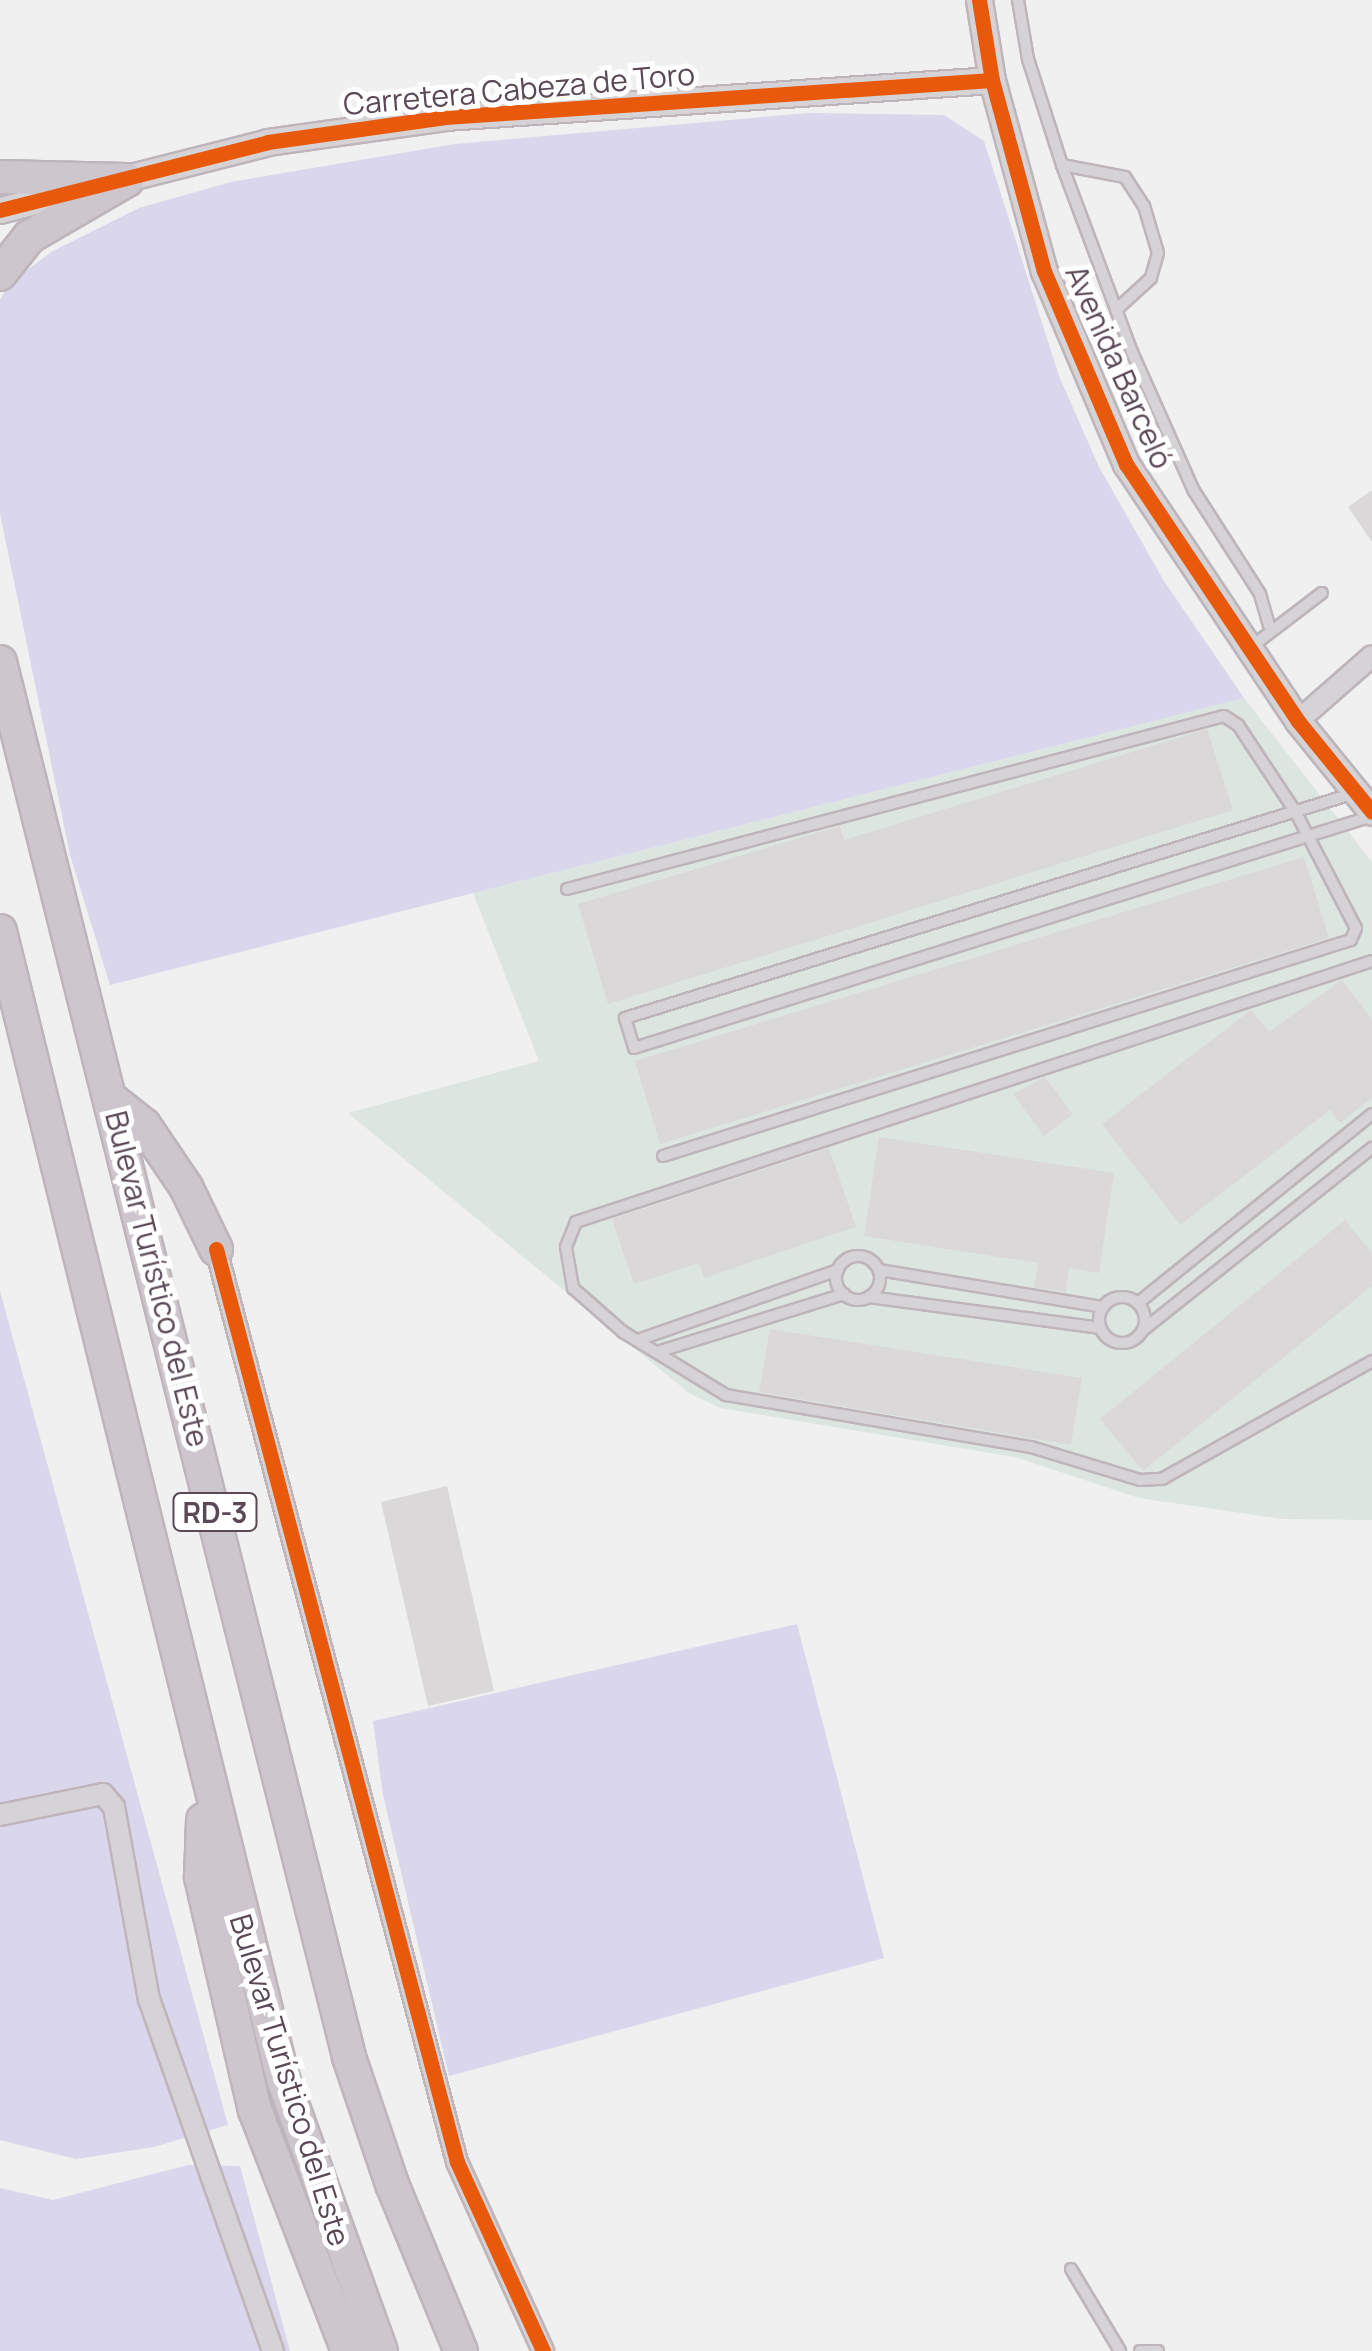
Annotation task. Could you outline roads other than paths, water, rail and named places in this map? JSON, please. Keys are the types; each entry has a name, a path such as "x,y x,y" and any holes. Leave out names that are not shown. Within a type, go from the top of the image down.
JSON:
{"highway":[{"path":"0,177 127,180"},
{"path":"0,274 29,238 127,180"},
{"name":"Bulevar Turístico del Este","path":"0,662 350,2057 404,2217 461,2351"},
{"name":"Bulevar Turístico del Este","path":"0,931 204,1776 282,2078 380,2351"},
{"path":"112,1099 144,1125 186,1187 216,1250"},
{"path":"204,1776 201,1877 255,2110 348,2351"}],"street":[{"name":"Avenida Barceló","path":"979,0 992,80 1044,271 1126,464 1298,721 1367,807"},
{"name":"Carretera Cabeza de Toro","path":"0,210 268,142 445,117 992,80"},
{"path":"1298,721 1372,656"},
{"path":"216,1250 457,2162 542,2351"},
{"path":"0,1815 102,1794 114,1808 150,2000 272,2351"}],"lane":[{"path":"1018,0 1028,59 1116,310 1194,491 1260,594 1270,630"},
{"path":"1062,165 1125,176 1144,206 1158,253 1151,278 1116,310"},
{"path":"1250,648 1322,594"},
{"path":"568,888 1224,716 1238,725 1295,811 1356,928 1351,940 663,1156"},
{"path":"1367,807 1310,836 634,1048 626,1018 1295,811 1367,807"},
{"path":"1372,961 576,1222 566,1247 573,1288 638,1340 726,1395 1031,1447 1140,1480 1162,1478 1372,1361"},
{"path":"1138,1303 1372,1114"},
{"path":"658,1352 844,1294 1100,1328 1125,1343 1372,1148"},
{"path":"638,1340 838,1270 858,1256 879,1270 1102,1308 1120,1297 1138,1303"},
{"path":"838,1270 844,1294"},
{"path":"869,1297 879,1286 879,1270"},
{"path":"1138,1303 1143,1330"},
{"path":"1100,1328 1102,1308"},
{"path":"1070,2269 1120,2351"},
{"path":"1140,2351 1158,2351"}]}
